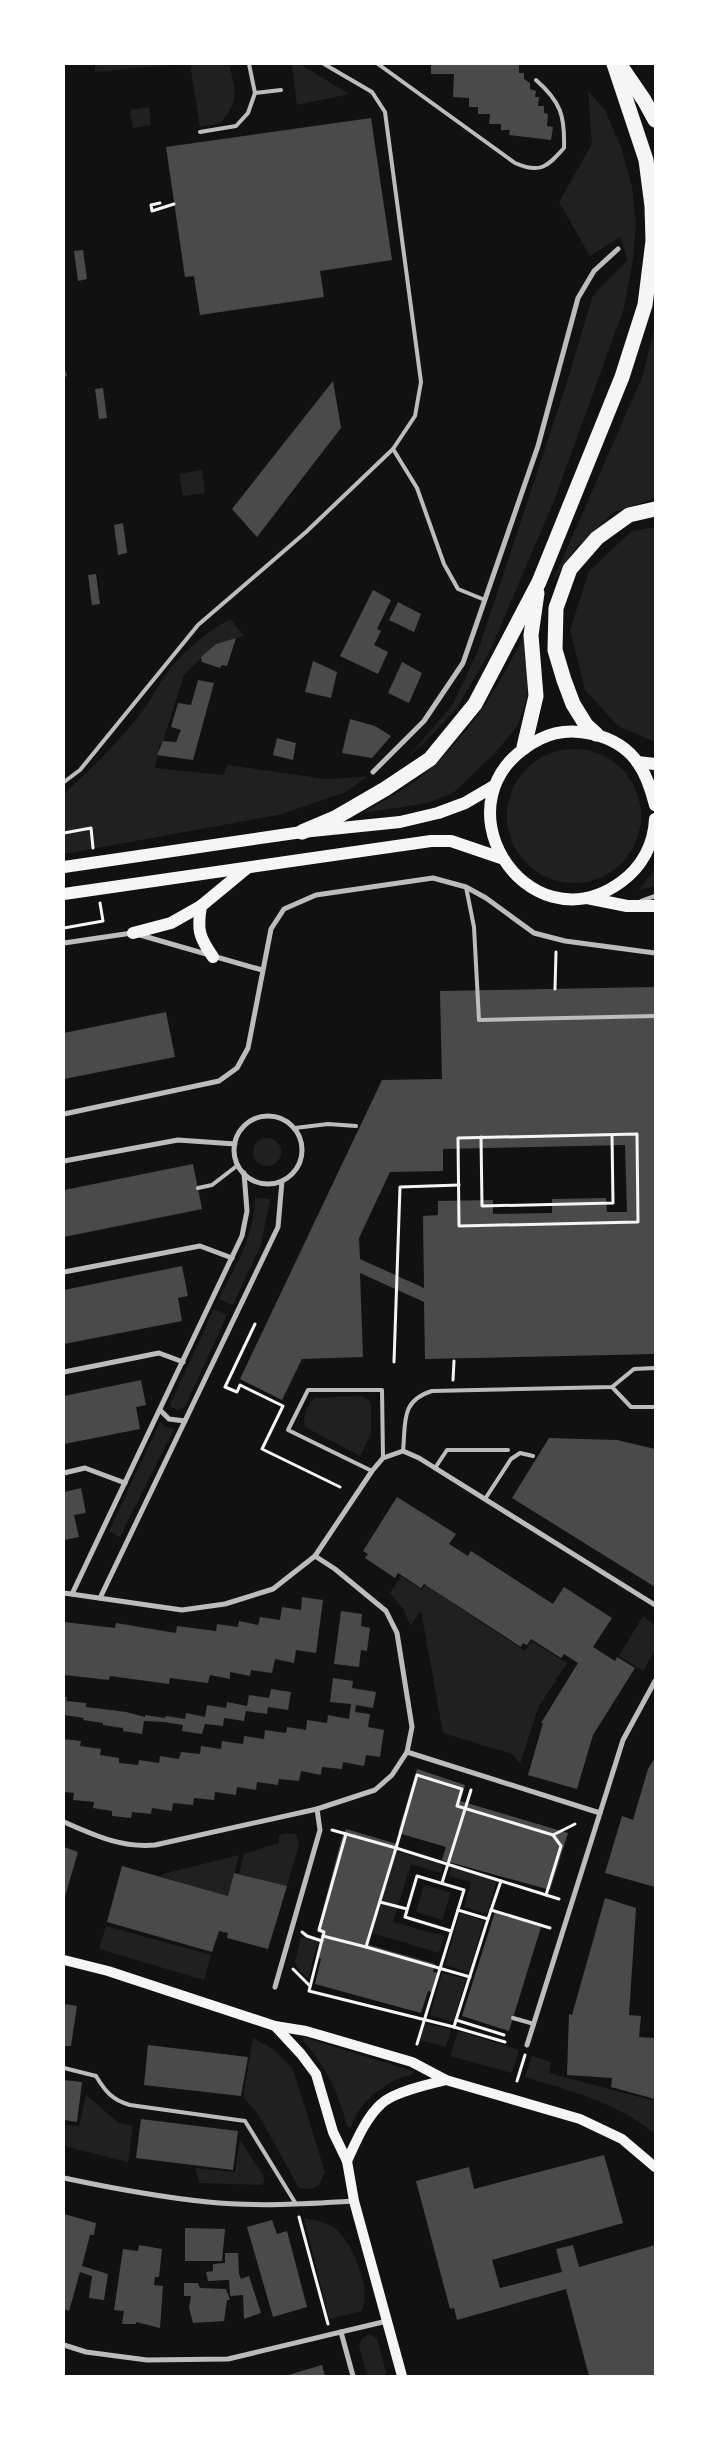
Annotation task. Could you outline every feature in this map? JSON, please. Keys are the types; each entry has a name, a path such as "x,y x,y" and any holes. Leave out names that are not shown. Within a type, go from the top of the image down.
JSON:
{"highway":[{"path":"302,832 335,818 385,790 430,759 475,704 538,582 622,377 645,305 653,241 651,197 646,160 614,64"},
{"path":"619,64 644,100 655,120"},
{"path":"596,734 573,704 564,680 555,650 556,608 570,569 597,538 629,515 655,509"},
{"path":"524,747 536,696 532,635 538,582"}],"main road":[{"path":"655,805 650,783 637,762 618,745 596,734 571,731 546,735 524,747 506,764 494,786 489,810 492,836 501,858 517,878 538,892 562,898 587,898 627,906 655,906"},
{"path":"637,762 655,764"},
{"path":"64,867 302,832 400,822 438,813 465,803 494,786"},
{"path":"646,856 654,832 655,819"},
{"path":"64,894 431,841 451,841 501,858"},
{"path":"587,898 610,890 630,876 655,844"},
{"path":"133,933 171,922 201,906 248,867"},
{"path":"201,906 198,923 200,938 213,957"},
{"path":"64,1960 108,1971 275,2026 306,2031 412,2062 446,2080 580,2119 622,2139 655,2167"},
{"path":"275,2026 301,2054 316,2074 333,2132 347,2161 354,2201 402,2376"},
{"path":"347,2161 359,2134 381,2103 414,2088 446,2080"}],"street":[{"path":"373,772 424,721 463,663 538,446 578,298 594,271 618,249"},
{"path":"64,1114 219,1081 237,1068 248,1048 271,929 284,909 316,895 433,878 466,888 486,898 534,933 565,941 655,953"},
{"path":"64,943 133,933 262,970"},
{"path":"276,1117 286,1121 294,1128 301,1143 301,1158 297,1167 282,1180 263,1183 244,1173 238,1165 235,1144 238,1134 245,1125 255,1119 276,1117"},
{"path":"64,1161 178,1140 235,1144"},
{"path":"72,1594 242,1236 246,1211 244,1173"},
{"path":"100,1598 278,1227 282,1180"},
{"path":"64,1272 200,1246 232,1258"},
{"path":"64,1372 159,1353 183,1362"},
{"path":"160,1410 168,1419 185,1421"},
{"path":"64,1593 182,1610 225,1604 273,1589 315,1556 372,1471 383,1458 403,1450 655,1605"},
{"path":"64,1473 85,1468 125,1483"},
{"path":"64,1822 116,1844 136,1847 155,1845 317,1809 375,1790 392,1775 407,1752 412,1727 397,1632 386,1611 335,1569 315,1556"},
{"path":"527,2044 623,1740 655,1681"},
{"path":"407,1752 600,1813"},
{"path":"275,1987 320,1830 317,1809"},
{"path":"64,2178 130,2192 209,2202 296,2204 354,2201"},
{"path":"64,2345 86,2352 147,2360 228,2360 387,2321"},
{"path":"341,2332 353,2376"}],"lane":[{"path":"200,132 236,126 248,114 255,93 249,64"},
{"path":"64,782 80,770 198,624 306,532 392,448 415,416 421,382 385,112 372,92 324,64"},
{"path":"378,64 515,163 528,169 548,166 564,148 564,123 552,94 536,80"},
{"path":"255,93 281,90"},
{"path":"392,448 417,488 444,564 458,589 485,600"},
{"path":"466,888 474,928 479,1020 655,1016"},
{"path":"627,906 655,896"},
{"path":"294,1128 328,1124 356,1126"},
{"path":"198,1188 212,1185 238,1165"},
{"path":"403,1450 408,1406 417,1396 432,1391 612,1387 634,1369 655,1368"},
{"path":"612,1387 631,1407 655,1407"},
{"path":"372,1471 288,1430 308,1390 382,1390 383,1458"},
{"path":"435,1468 447,1450 508,1450"},
{"path":"485,1499 511,1459 520,1453 533,1456"},
{"path":"513,2018 534,2024"},
{"path":"64,2068 96,2076 106,2092 117,2101 130,2105 245,2120 296,2204"}],"path":[{"path":"160,203 151,205 152,211 174,204"},
{"path":"64,928 103,921"},
{"path":"555,989 556,956"},
{"path":"637,1134 638,1222 459,1226 458,1138 481,1138 637,1134"},
{"path":"481,1138 482,1206 595,1204 613,1203 612,1135"},
{"path":"394,1362 400,1187 459,1185"},
{"path":"255,1324 225,1387 237,1392 240,1385 283,1406 262,1449 340,1487"},
{"path":"366,1947 417,1775 462,1789 457,1806 553,1835 561,1846 546,1895"},
{"path":"442,1883 471,1790"},
{"path":"553,1835 575,1824"},
{"path":"331,1829 556,1898"},
{"path":"346,1834 319,1930 324,1932 309,1991 425,2019 505,2042"},
{"path":"417,2044 464,1890 417,1876 405,1917 451,1931"},
{"path":"454,2027 501,1881"},
{"path":"380,1902 407,1909"},
{"path":"458,1910 488,1920"},
{"path":"491,1910 547,1927"},
{"path":"293,1923 307,1936 322,1941"},
{"path":"323,1936 470,1977"},
{"path":"284,1956 298,1976 310,1986"},
{"path":"456,2020 504,2036"},
{"path":"517,2081 523,2060"},
{"path":"296,2204 331,2334"}],"shaded area":[{"path":"95,64 179,64 95,72"},
{"path":"190,64 226,64 230,67 235,91 231,108 221,123 200,127"},
{"path":"292,64 300,64 349,94 297,105"},
{"path":"588,91 605,110 621,147 632,187 636,226 633,259 624,308 554,501 490,651 457,708 409,756 453,704 479,648 568,379 592,298 604,283 628,260 620,237 590,256 559,202 592,144"},
{"path":"149,107 151,125 133,128 130,110"},
{"path":"655,325 655,498 614,512 576,548 552,583 643,375"},
{"path":"202,470 205,493 183,496 179,474"},
{"path":"655,527 655,742 618,726 585,690 570,630 589,571 632,531"},
{"path":"230,619 244,636 216,644 184,675 163,741 159,746 155,768 223,775 228,765 326,779 367,777 346,792 278,815 64,854 64,794 123,735 147,704 164,677 185,652 211,631"},
{"path":"524,635 527,698 518,725 494,754 453,793 428,803 363,813 420,778 442,758 470,726 494,691"},
{"path":"574,749 600,754 611,760 621,769 630,779 636,790 641,816 636,842 630,853 621,863 611,872 600,878 574,883 548,878 537,872 527,863 518,853 512,842 507,816 512,790 518,779 527,769 537,760 548,754"},
{"path":"655,868 655,886 639,890"},
{"path":"267,1138 277,1142 281,1152 277,1162 267,1166 257,1162 253,1152 257,1142"},
{"path":"255,1198 270,1199 261,1245 233,1305 219,1299 248,1238"},
{"path":"214,1309 227,1315 185,1407 178,1410 171,1407 171,1402"},
{"path":"361,1396 369,1400 371,1404 371,1434 360,1456 305,1427 306,1411 315,1398"},
{"path":"160,1422 166,1427 174,1429 120,1537 109,1531"},
{"path":"401,1576 422,1590 425,1585 525,1651 531,1641 567,1663 538,1708 520,1764 512,1754 443,1733 421,1611 410,1626 404,1610 390,1593"},
{"path":"643,1616 655,1626 655,1650 643,1671 619,1656"},
{"path":"287,1833 296,1834 299,1845 287,1886 239,1874 244,1854 279,1843 279,1835"},
{"path":"396,1851 443,1865 441,1873 411,1864 393,1922 444,1936 439,1953 372,1933"},
{"path":"239,1855 228,1896 159,1876 167,1873"},
{"path":"452,1866 497,1879 487,1914 464,1907 471,1882 449,1876"},
{"path":"424,1885 451,1893 442,1920 416,1912"},
{"path":"460,1913 484,1921 469,1972 445,1965"},
{"path":"106,1926 211,1955 204,1980 99,1949"},
{"path":"301,1937 318,1941 308,1978 300,1972 295,1962"},
{"path":"442,1973 466,1979 453,2022 430,2015"},
{"path":"425,2023 451,2030 446,2047 420,2040"},
{"path":"458,2031 519,2050 512,2073 450,2056"},
{"path":"303,2037 415,2072 392,2082 370,2098 359,2111 351,2128 347,2126 331,2080 303,2041"},
{"path":"253,2038 273,2049 293,2069 325,2172 319,2185 311,2189 299,2188 258,2114 243,2097"},
{"path":"532,2056 551,2062 549,2073 655,2101 655,2134 641,2123 610,2106 577,2093 525,2077"},
{"path":"86,2095 119,2123 133,2126 128,2162 64,2146 64,2125 79,2126"},
{"path":"240,2140 264,2177 264,2182 261,2185 200,2183 195,2168 235,2172"},
{"path":"304,2218 330,2225 346,2241 358,2264 362,2277 364,2301 362,2311 329,2319"},
{"path":"370,2334 377,2339 387,2376 367,2376 359,2346 362,2338"}],"building":[{"path":"431,64 519,64 519,73 524,73 524,79 530,83 530,89 536,91 535,97 539,97 538,106 544,106 544,113 548,114 547,126 553,127 551,140 509,135 510,130 501,130 501,124 489,124 490,114 478,114 478,107 469,107 469,98 453,97 454,74 431,74"},
{"path":"371,118 392,260 320,271 324,297 200,315 194,276 185,277 166,147"},
{"path":"83,250 87,279 78,281 74,251"},
{"path":"64,365 67,376 64,377"},
{"path":"333,381 341,428 257,537 232,509"},
{"path":"103,388 107,418 99,419 95,389"},
{"path":"123,523 127,553 118,555 114,525"},
{"path":"96,574 100,604 92,605 88,575"},
{"path":"373,590 391,600 377,629 381,631 374,645 388,652 378,674 340,656"},
{"path":"398,602 421,614 414,632 389,620"},
{"path":"236,638 227,666 222,665 220,668 202,662 201,657 216,644"},
{"path":"313,661 337,672 331,698 305,692"},
{"path":"402,662 422,673 409,703 388,693"},
{"path":"198,680 214,683 193,760 157,755 163,741 176,742 181,730 171,727 178,703 191,705"},
{"path":"350,719 375,726 391,736 372,758 342,753"},
{"path":"277,738 296,743 293,760 273,755"},
{"path":"655,987 655,1354 425,1359 424,1302 360,1273 363,1357 302,1359 282,1400 240,1379 382,1080 442,1079 440,991","holes":["625,1145 627,1212 607,1212 606,1198 552,1199 552,1213 493,1214 493,1200 438,1201 438,1215 423,1216 424,1288 360,1259 359,1238 390,1172 443,1171 443,1149"]},
{"path":"166,1012 175,1057 64,1079 64,1033"},
{"path":"193,1164 202,1209 64,1237 64,1190"},
{"path":"182,1266 188,1296 178,1298 182,1321 64,1344 64,1290"},
{"path":"141,1380 146,1405 136,1407 140,1429 64,1444 64,1396"},
{"path":"549,1438 617,1440 655,1449 655,1587 512,1498"},
{"path":"81,1488 86,1513 74,1515 79,1537 64,1540 64,1492"},
{"path":"397,1497 456,1534 449,1544 468,1556 471,1551 553,1604 564,1587 612,1618 593,1647 615,1661 617,1657 635,1668 593,1735 577,1789 528,1775 543,1723 541,1723 578,1663 564,1654 561,1658 531,1639 527,1645 523,1643 521,1647 424,1584 421,1588 398,1573 395,1578 365,1558 368,1554 363,1551"},
{"path":"302,1597 323,1600 316,1653 296,1650 294,1663 275,1659 272,1673 251,1670 250,1676 230,1672 230,1679 210,1675 208,1683 170,1678 169,1684 110,1676 109,1680 64,1675 64,1622 115,1628 116,1623 176,1633 177,1626 216,1631 217,1624 238,1627 239,1621 258,1625 260,1617 280,1620 282,1607 301,1610"},
{"path":"341,1611 362,1614 361,1626 370,1628 367,1651 361,1650 359,1667 334,1664"},
{"path":"333,1678 353,1681 352,1688 376,1692 373,1708 356,1705 355,1712 370,1714 368,1727 384,1730 380,1757 366,1755 364,1766 343,1762 342,1769 322,1767 321,1775 301,1771 299,1781 279,1779 278,1785 257,1782 256,1790 237,1787 236,1795 215,1792 214,1800 194,1798 193,1805 173,1803 172,1811 152,1808 151,1814 132,1812 131,1818 112,1816 112,1811 93,1808 94,1802 73,1800 74,1793 64,1792 64,1739 81,1741 80,1746 101,1749 100,1755 119,1758 119,1763 138,1765 139,1760 159,1763 160,1756 179,1759 181,1752 200,1754 201,1746 221,1749 222,1741 243,1744 244,1736 264,1739 265,1730 286,1733 287,1727 306,1730 307,1720 327,1723 328,1715 349,1719 351,1704 330,1702"},
{"path":"271,1689 291,1692 288,1710 268,1707 267,1714 246,1711 244,1721 224,1718 223,1726 205,1724 202,1734 182,1731 183,1725 144,1721 142,1734 123,1731 123,1728 103,1725 103,1723 83,1720 84,1718 64,1715 64,1697 67,1697 66,1701 86,1703 86,1707 126,1712 145,1717 145,1715 165,1718 166,1716 185,1719 186,1713 205,1717 207,1705 226,1708 227,1702 247,1706 249,1695 269,1698"},
{"path":"655,1758 655,1887 605,1873 622,1816 633,1820 648,1769"},
{"path":"417,1769 465,1785 460,1801 568,1833 550,1890 442,1860 446,1847 398,1833"},
{"path":"346,1829 397,1844 366,1944 435,1964 433,1972 438,1973 432,1992 428,1991 421,2013 315,1984 321,1959 316,1957 322,1933 317,1932 342,1837"},
{"path":"64,1847 78,1852 64,1900"},
{"path":"122,1866 228,1896 234,1873 287,1886 268,1949 227,1938 228,1933 219,1931 212,1952 107,1922"},
{"path":"605,1898 636,1908 629,2015 641,2016 639,2037 655,2038 655,2099 611,2087 612,2078 567,2075 569,2014 572,2015"},
{"path":"495,1912 541,1927 509,2031 462,2016"},
{"path":"64,2004 77,2006 71,2046 64,2046"},
{"path":"148,2045 248,2057 241,2096 144,2085"},
{"path":"64,2080 82,2082 77,2122 64,2120"},
{"path":"141,2119 238,2131 233,2170 136,2158"},
{"path":"604,2155 623,2223 492,2260 500,2288 562,2272 556,2249 573,2245 579,2267 655,2245 655,2376 589,2376 566,2289 457,2320 454,2308 450,2309 416,2181 469,2167 474,2189"},
{"path":"64,2214 96,2223 94,2235 90,2235 82,2266 108,2274 104,2300 89,2298 92,2276 80,2272 69,2311 64,2309"},
{"path":"272,2220 277,2234 287,2231 307,2307 273,2317 247,2227"},
{"path":"185,2228 225,2229 222,2261 185,2261"},
{"path":"139,2245 162,2249 159,2277 155,2277 154,2285 163,2286 160,2328 136,2322 136,2324 122,2324 124,2311 114,2310 123,2249 138,2251"},
{"path":"225,2253 238,2253 239,2274 241,2279 249,2276 261,2313 244,2319 243,2295 230,2296 229,2280 208,2281 206,2272 213,2271 213,2264 225,2263"},
{"path":"184,2283 198,2283 200,2288 226,2289 230,2300 227,2300 224,2321 193,2323 189,2307 191,2296 184,2296"},
{"path":"322,2365 325,2376 285,2376"}]}
